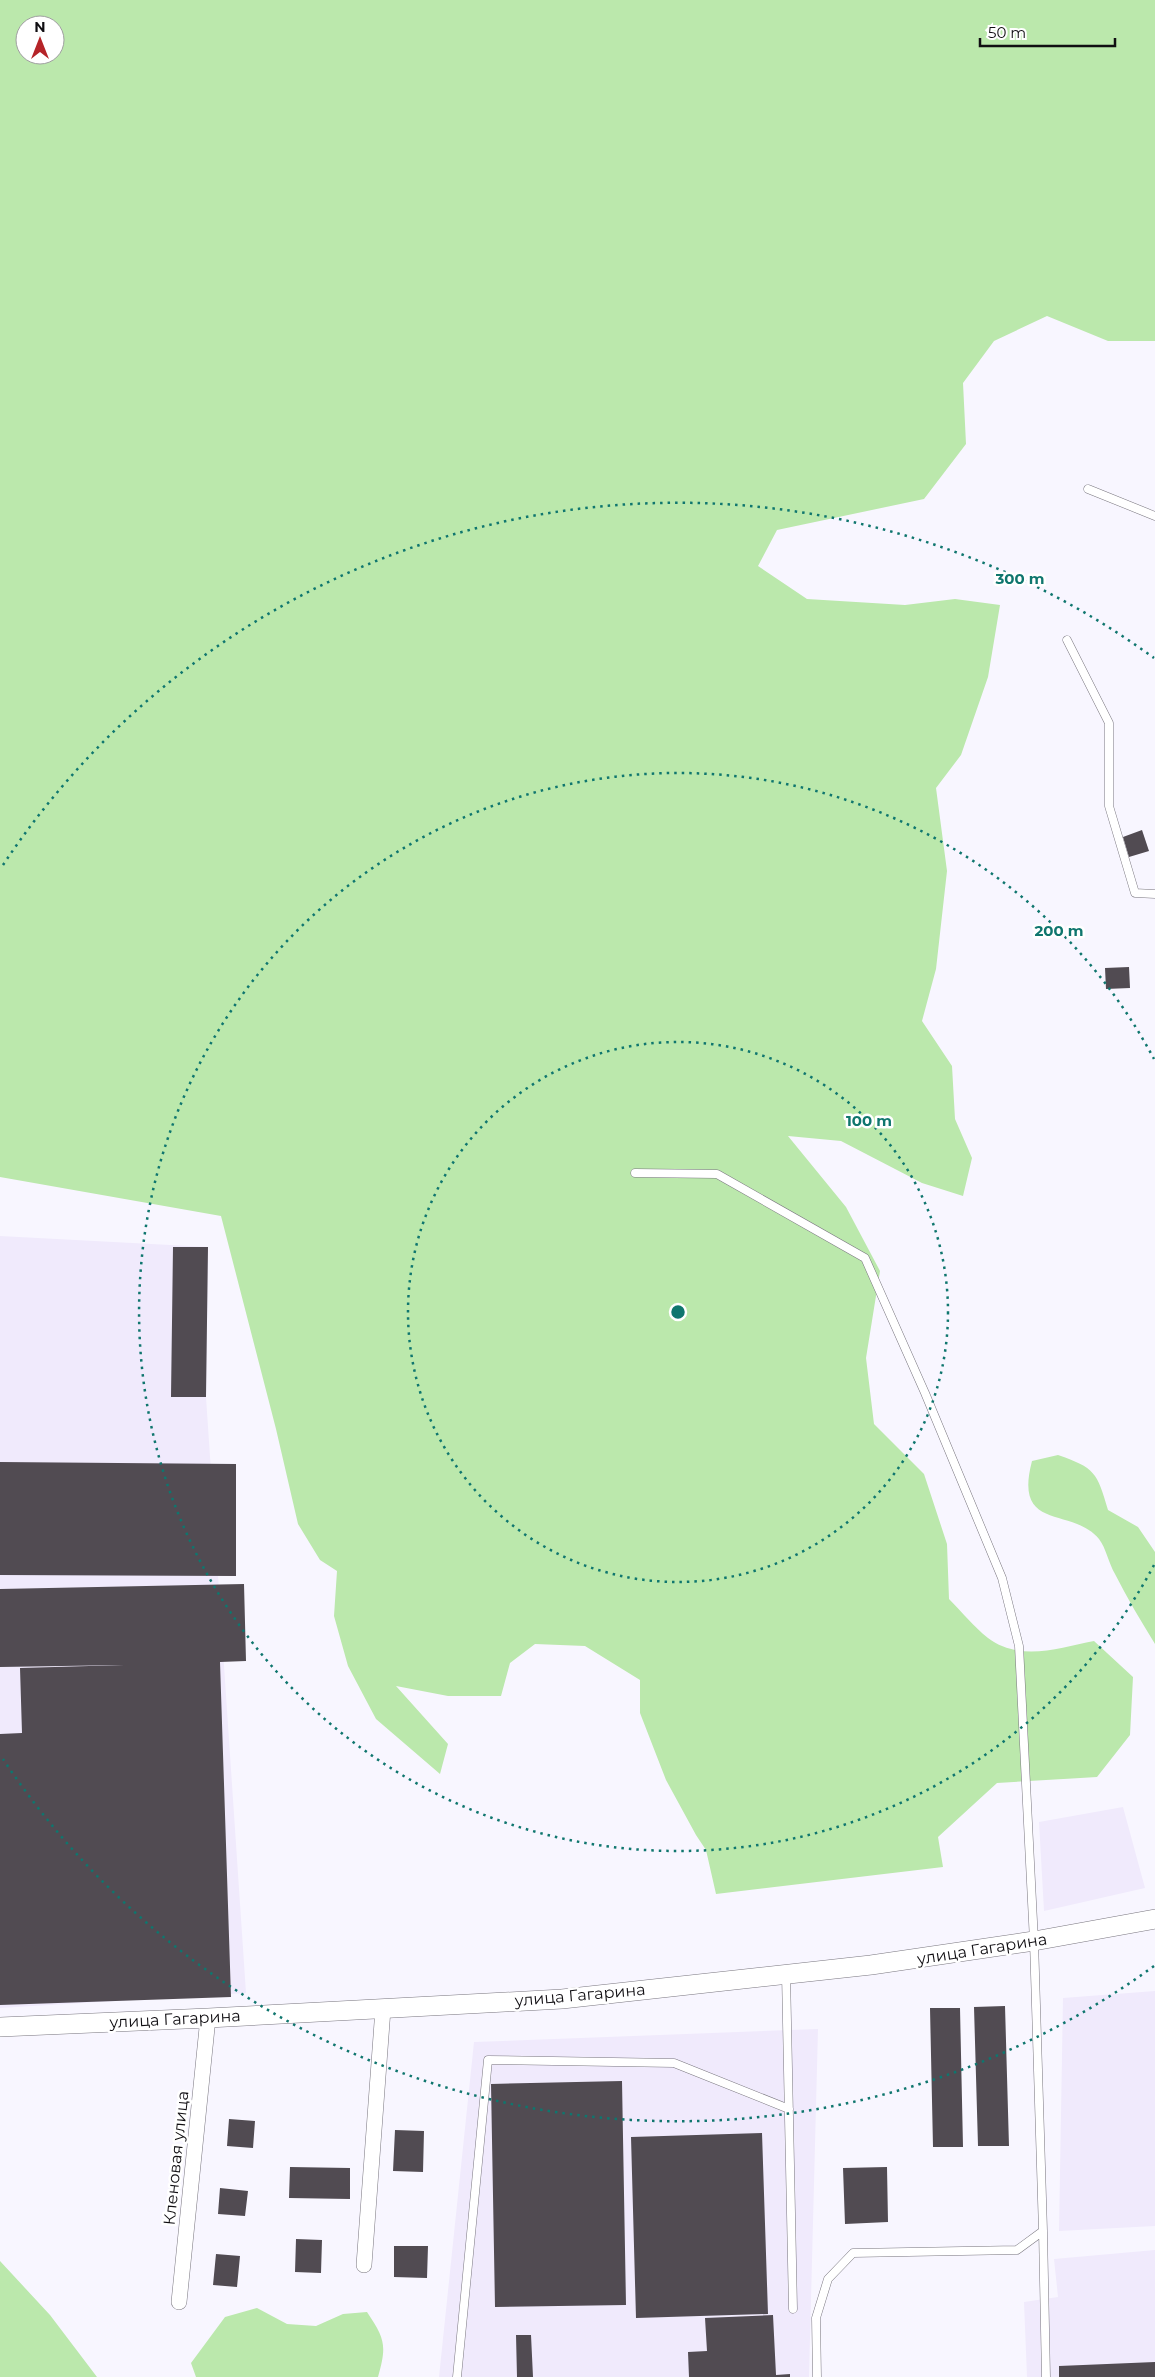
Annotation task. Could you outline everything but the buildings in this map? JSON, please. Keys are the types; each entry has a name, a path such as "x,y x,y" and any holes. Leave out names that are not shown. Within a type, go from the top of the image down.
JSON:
{"street":[{"name":"улица Гагарина","path":"0,2027 562,1999 871,1965 1034,1942 1155,1920"},
{"path":"364,2265 383,2009"},
{"name":"Кленовая улица","path":"178,2302 208,2018"}],"lane":[{"path":"1088,489 1155,516"},
{"path":"1068,640 1109,724 1109,806 1135,893 1155,894"},
{"path":"635,1173 717,1174 865,1258 925,1393 1002,1578 1019,1646 1034,1942 1046,2377"},
{"path":"786,1974 793,2309"},
{"path":"457,2377 488,2060 674,2063 789,2109"},
{"path":"816,2377 816,2318 828,2279 853,2253 1017,2250 1043,2230"}],"shaded area":[{"path":"0,1236 208,1247 206,1397 246,1993 0,2008"},
{"path":"1123,1807 1145,1888 1044,1911 1039,1822"},
{"path":"1155,1991 1155,2226 1059,2231 1063,1998"},
{"path":"818,2029 809,2377 439,2377 474,2042"},
{"path":"1155,2250 1155,2377 1027,2377 1024,2302 1058,2297 1054,2259"}],"green space":[{"path":"0,0 1155,0 1155,341 1108,341 1047,316 994,341 963,383 966,444 924,499 777,530 758,566 807,599 905,605 955,599 1000,605 988,677 961,755 936,788 947,871 936,969 922,1021 952,1066 955,1119 972,1158 963,1196 922,1183 841,1141 788,1136 846,1207 880,1271 866,1358 874,1424 924,1474 947,1544 949,1599 988,1638 1013,1650 1040,1651 1094,1641 1133,1677 1130,1735 1097,1777 997,1783 938,1837 943,1867 716,1894 706,1850 666,1780 640,1713 640,1680 585,1646 535,1644 510,1663 501,1696 448,1696 396,1686 448,1744 440,1774 376,1719 348,1666 334,1616 337,1571 320,1560 298,1524 276,1429 221,1216 0,1177"},
{"path":"1058,1455 1080,1464 1093,1473 1101,1487 1108,1510 1138,1527 1155,1552 1155,1644 1113,1570 1099,1539 1088,1529 1048,1515 1038,1509 1031,1499 1028,1484 1032,1461"},
{"path":"0,2261 50,2315 97,2377 0,2377"},
{"path":"257,2308 287,2324 316,2326 343,2314 367,2312 378,2329 383,2343 383,2357 378,2377 196,2377 191,2363 225,2317"}]}
